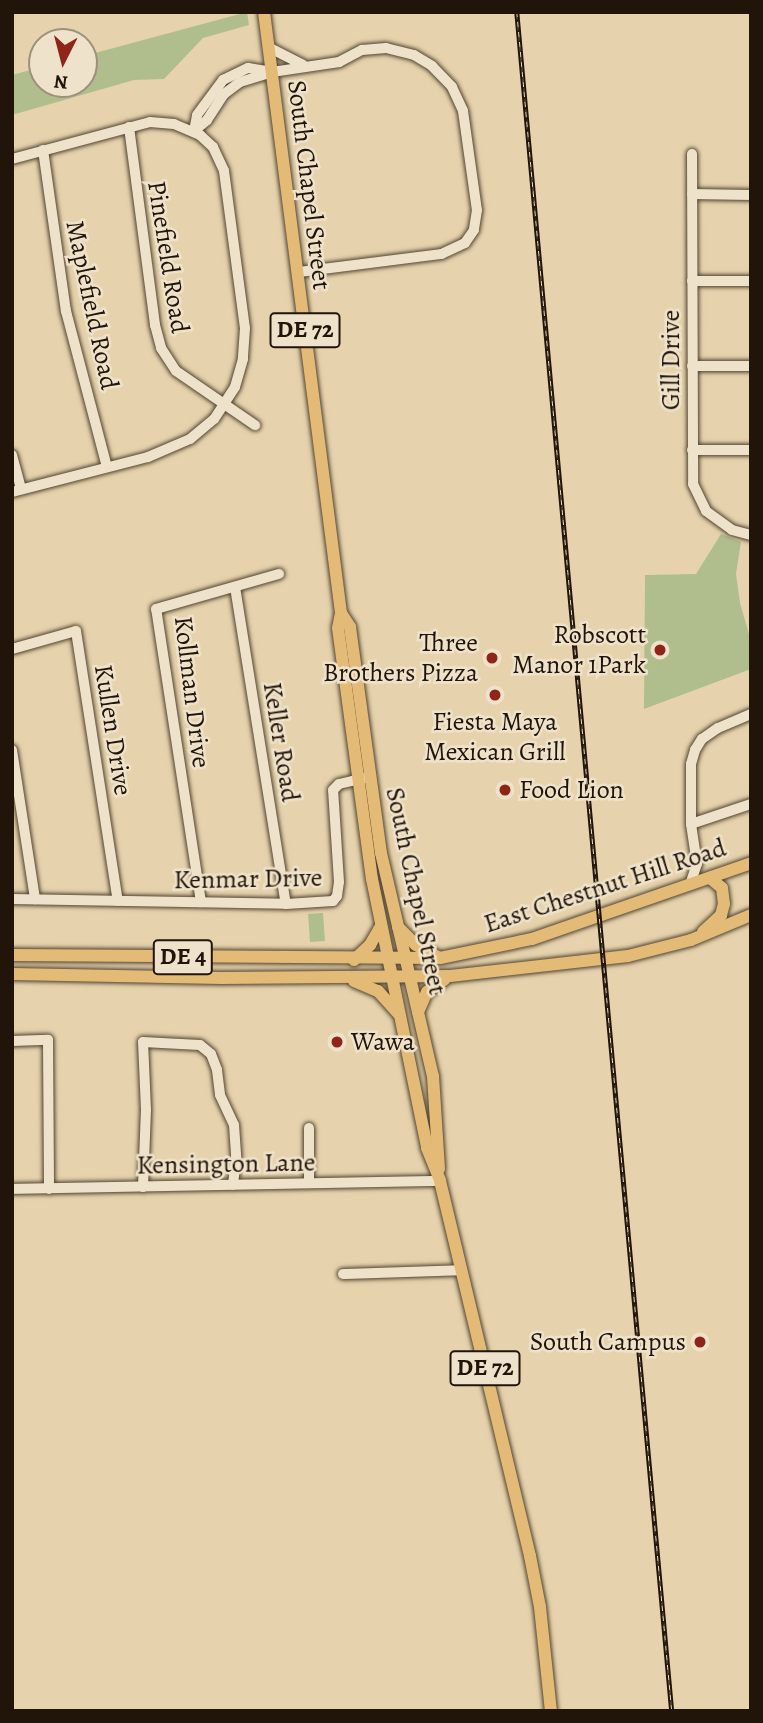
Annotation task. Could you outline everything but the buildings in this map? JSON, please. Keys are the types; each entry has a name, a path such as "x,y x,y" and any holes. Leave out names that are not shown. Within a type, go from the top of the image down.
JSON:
{"main road":[{"name":"South Chapel Street","path":"264,12 341,613 338,628 363,778 381,926 427,1148 440,1181 530,1556 540,1607 551,1711"},
{"name":"South Chapel Street","path":"363,778 433,1076 440,1181"},
{"name":"East Chestnut Hill Road","path":"12,955 354,960 440,958 532,939 751,863"},
{"path":"691,940 713,925 724,904 722,888 710,878"},
{"name":"East Chestnut Hill Road","path":"12,974 348,978 450,976 604,961 691,940 751,915"},
{"path":"354,960 370,946 381,926"},
{"path":"398,927 416,945 440,958"},
{"path":"418,1013 427,992 450,976"},
{"path":"348,978 378,991 401,1016"}],"street":[{"path":"268,47 307,67"},
{"path":"194,131 197,115 223,80 248,68 272,72 307,67 339,62 362,50 379,48 408,52 432,66 452,87 463,111 477,216 470,237 450,252 298,272"},
{"path":"12,159 129,127 158,122 194,131 213,147 225,171 245,319 243,359 225,405 206,426 181,444 17,491 12,455"},
{"name":"Pinefield Road","path":"129,127 158,341 176,371 255,425"},
{"name":"Maplefield Road","path":"43,150 66,311 107,467"},
{"name":"Gill Drive","path":"692,154 693,484 706,511 732,530 751,535"},
{"path":"692,194 751,195"},
{"path":"692,281 751,281"},
{"path":"692,366 751,366"},
{"path":"692,450 751,450"},
{"name":"Kollman Drive","path":"201,902 156,609 279,574"},
{"name":"Keller Road","path":"235,587 286,904"},
{"name":"Kullen Drive","path":"12,649 76,631 118,901"},
{"path":"689,886 697,864 691,824 691,764 695,750 702,739 718,728 751,714"},
{"path":"12,750 36,900"},
{"name":"Kenmar Drive","path":"12,899 325,903 337,896 339,882 333,790 339,784 363,778"},
{"path":"691,824 751,804"},
{"path":"697,864 710,878"},
{"path":"12,1041 48,1040 49,1189"},
{"path":"143,1187 146,1110 143,1041 200,1045 211,1054 217,1070 220,1095 234,1125 236,1157 233,1185"},
{"path":"309,1128 309,1183"},
{"name":"Kensington Lane","path":"12,1189 440,1181"},
{"path":"343,1274 462,1270"}],"green space":[{"path":"247,12 249,25 203,38 164,79 134,80 98,90 98,52"},
{"path":"28,71 28,98 71,98 12,115 12,75"},
{"path":"721,534 741,542 736,574 740,603 751,641 751,669 644,709 645,575 696,574"},
{"path":"323,913 325,941 310,942 308,914"}],"railway":[{"path":"517,12 672,1711"}],"place":[{"name":"Robscott Manor 1Park","path":"660,650"},
{"name":"Three Brothers Pizza","path":"492,658"},
{"name":"Fiesta Maya Mexican Grill","path":"495,695"},
{"name":"Food Lion","path":"505,790"},
{"name":"Wawa","path":"337,1042"},
{"name":"South Campus","path":"700,1342"}]}
